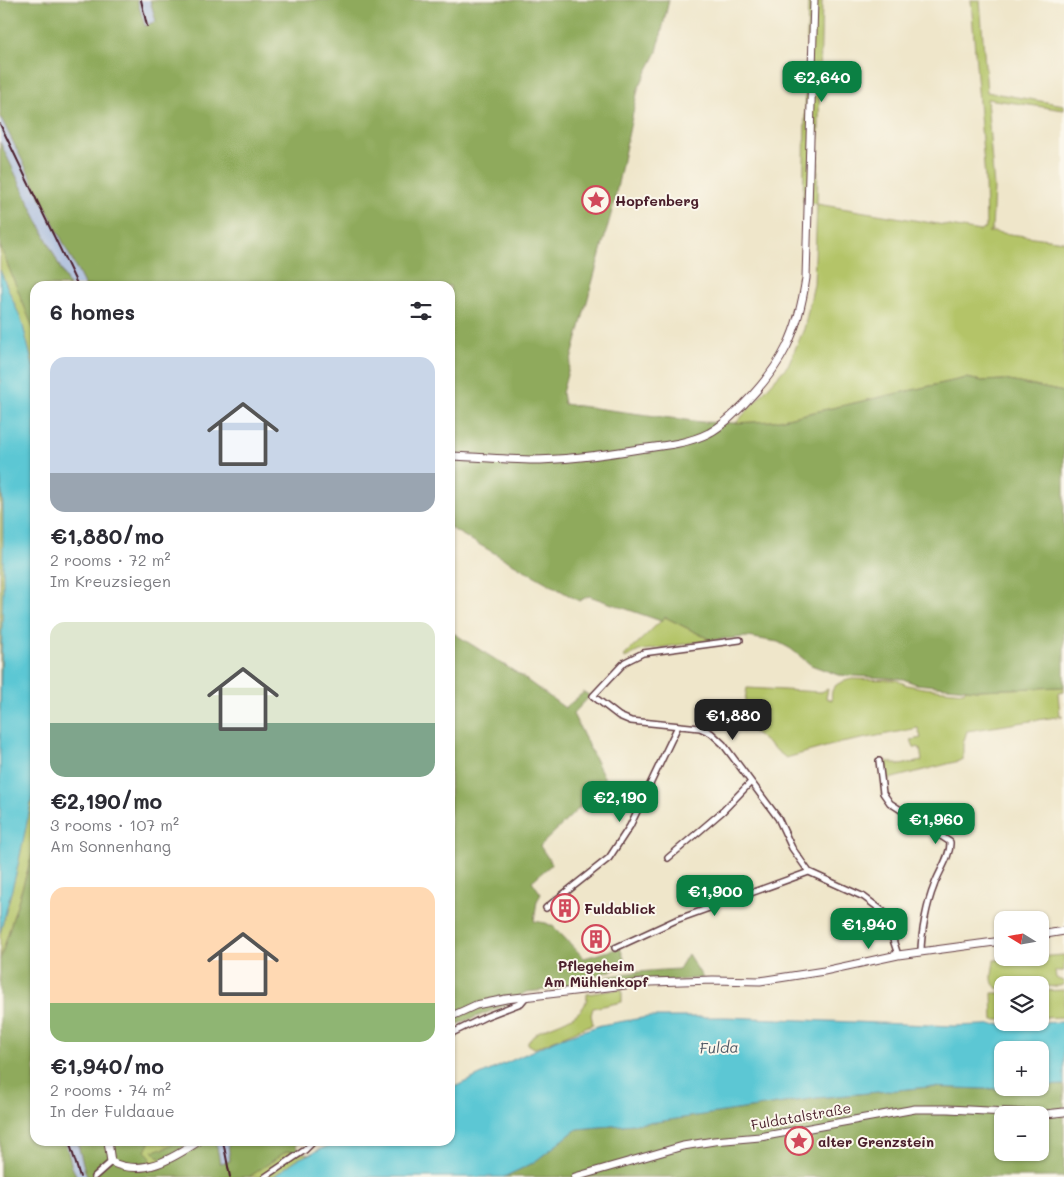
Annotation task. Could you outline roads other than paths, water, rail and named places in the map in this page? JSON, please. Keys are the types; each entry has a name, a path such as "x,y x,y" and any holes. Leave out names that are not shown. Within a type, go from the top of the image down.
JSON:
{"street":[{"path":"455,456 530,460 570,458 695,439 721,426 751,397 771,372 785,351 796,325 802,306 806,278 814,0"},
{"path":"740,640 643,653 625,662 593,696 619,716 630,721 700,728 711,733 722,744 778,818 792,848 809,872 864,897 884,912 898,955"},
{"path":"546,908 609,858 630,826 678,726"},
{"path":"879,761 883,793 890,803 950,842 949,850 933,888 921,941 921,952"},
{"path":"668,858 723,811 751,782"},
{"path":"615,948 676,920 809,872"},
{"path":"1049,934 1064,931"},
{"path":"455,1015 476,1005 490,1002 652,982 713,980 739,982 781,979 898,955 994,942"},
{"path":"455,1032 487,1016 521,1003 526,997"},
{"name":"Fuldatalstraße","path":"575,1177 683,1146 760,1137 915,1109 1046,1114 1064,1112"},
{"path":"109,1146 112,1162 128,1172 141,1174 156,1169 191,1146"},
{"path":"265,1177 309,1146"},
{"path":"94,1177 112,1162"}],"water":[{"path":"0,270 22,322 30,353 30,808 16,874 0,933 0,711 3,505 0,471"},
{"name":"Fulda","path":"648,1017 726,1017 954,1026 994,1025 994,1031 1049,1031 1049,1023 1064,1022 1064,1085 1049,1086 1049,1041 994,1041 994,1089 928,1087 817,1098 656,1122 577,1129 533,1163 504,1177 273,1177 296,1160 328,1146 455,1146 455,1087 558,1039 601,1025"}],"railway":[{"path":"141,0 147,26"},
{"path":"0,124 76,281"},
{"path":"71,1146 80,1177"},
{"path":"224,1146 230,1177"}],"place":[{"name":"Hopfenberg","path":"596,200"},
{"name":"Fuldablick","path":"565,908"},
{"name":"Pflegeheim Am Mühlenkopf","path":"596,939"},
{"name":"alter Grenzstein","path":"799,1141"}]}
